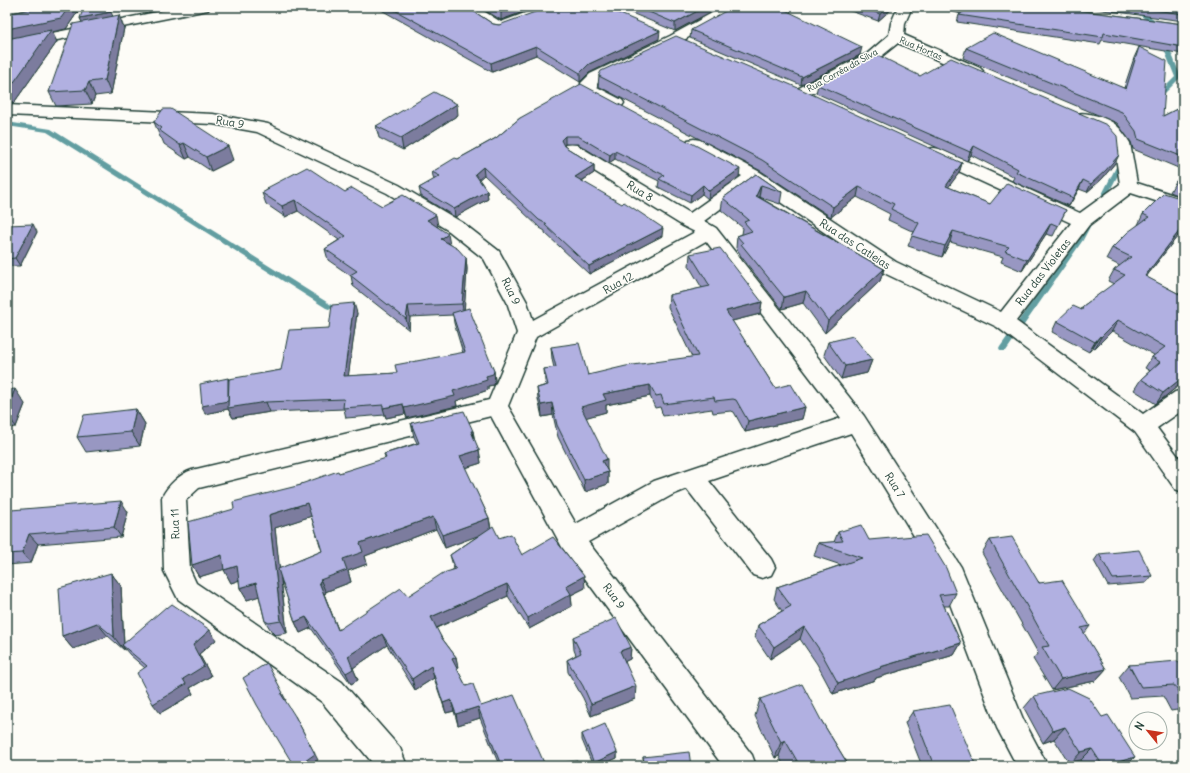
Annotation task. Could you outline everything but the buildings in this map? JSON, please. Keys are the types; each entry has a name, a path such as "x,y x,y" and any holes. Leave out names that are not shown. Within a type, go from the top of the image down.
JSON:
{"street":[{"path":"7,46 203,7"},
{"path":"467,7 500,28 554,7"},
{"path":"630,110 589,88 589,83 595,77 676,39 733,7"},
{"path":"896,37 898,23 905,7"},
{"path":"655,30 696,48"},
{"name":"Rua Hortas","path":"896,37 989,77"},
{"name":"Rua Corrêa da Silva","path":"801,93 873,56 896,37"},
{"name":"Rua 9","path":"7,110 213,119 262,128 393,189 456,227 492,255 517,302 527,333"},
{"path":"1067,110 1110,128 1122,143 1129,186 1183,204"},
{"name":"Rua das Catleias","path":"678,136 754,176 889,267 1004,322 1143,426 1183,482"},
{"name":"Rua 8","path":"571,149 690,222 709,232"},
{"path":"923,149 1082,221"},
{"path":"690,222 754,176"},
{"name":"Rua das Violetas","path":"1004,322 1082,221 1129,186"},
{"name":"Rua 12","path":"527,333 709,232"},
{"name":"Rua 7","path":"709,232 856,422 952,575 1012,728 1033,766"},
{"path":"497,406 527,333"},
{"path":"1143,426 1183,398"},
{"name":"Rua 9","path":"497,406 571,539 741,766"},
{"name":"Rua 11","path":"392,766 389,759 332,692 187,591 177,571 174,497 192,480 497,406"},
{"path":"571,539 663,488 856,422"},
{"path":"692,477 762,567"}],"waterway":[{"path":"1131,7 1155,22 1157,28"},
{"path":"1158,97 1178,77 1164,42"},
{"path":"7,124 49,130 329,306"},
{"path":"1100,204 1136,134"},
{"path":"1003,349 1081,238 1091,219"}]}
